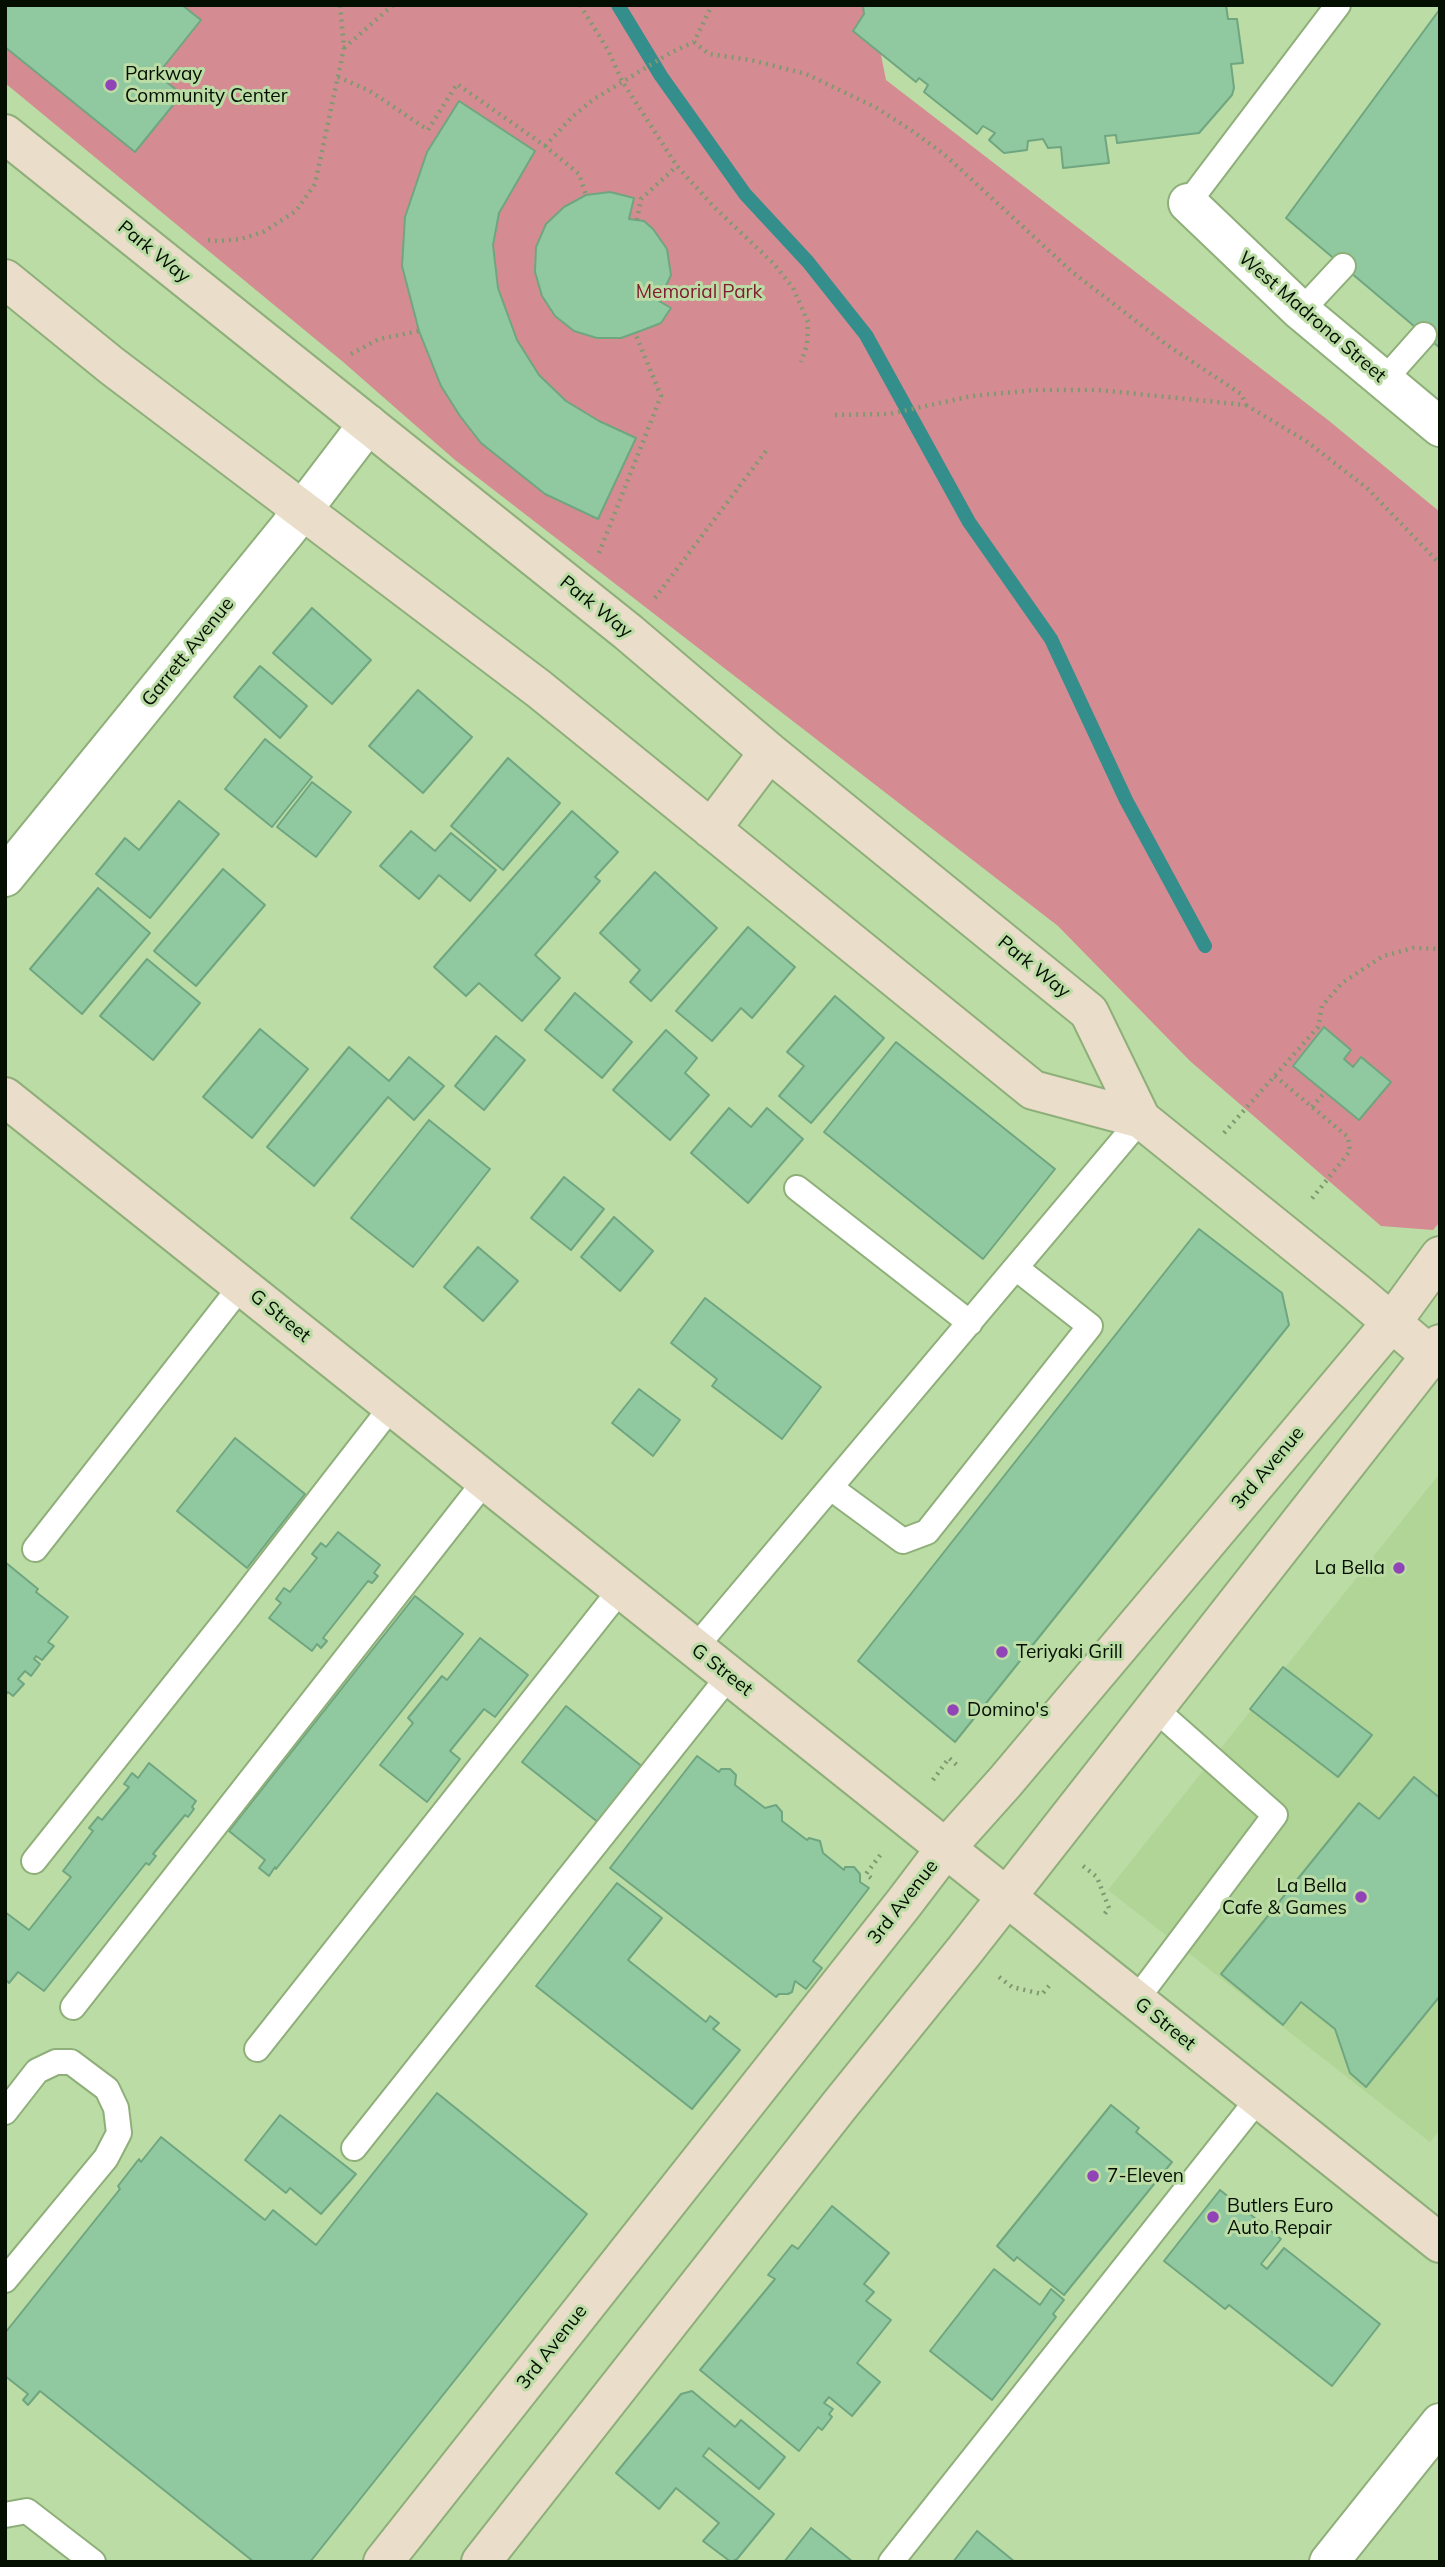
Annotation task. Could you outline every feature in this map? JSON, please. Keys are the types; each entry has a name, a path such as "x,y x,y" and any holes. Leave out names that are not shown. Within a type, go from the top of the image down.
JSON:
{"street":[{"name":"Park Way","path":"5,134 628,632 769,752 1089,1012 1141,1119"},
{"name":"West Madrona Street","path":"1188,204 1301,312 1440,427"},
{"name":"Park Way","path":"5,279 112,366 539,690 1033,1090 1141,1119 1392,1322 1435,1350"},
{"name":"Garrett Avenue","path":"5,877 302,512 368,424"},
{"path":"711,830 769,752"},
{"name":"G Street","path":"5,1097 1440,2243"},
{"name":"3rd Avenue","path":"383,2562 945,1849 1392,1322 1440,1256"},
{"path":"481,2562 839,2106 965,1951 1005,1896 1435,1350"},
{"path":"1329,2562 1440,2423"}],"lane":[{"path":"1188,204 1338,5"},
{"path":"1301,312 1343,266"},
{"path":"1384,380 1424,335"},
{"path":"694,1648 1141,1119"},
{"path":"797,1188 970,1322"},
{"path":"831,1488 903,1541 927,1532 1090,1326 1016,1268"},
{"path":"35,1549 242,1285"},
{"path":"34,1861 392,1406"},
{"path":"73,2007 485,1481"},
{"path":"257,2049 621,1590"},
{"path":"354,2148 729,1676"},
{"path":"1136,2000 1275,1815 1154,1708"},
{"path":"5,2112 37,2071 56,2062 71,2062 107,2089 116,2108 119,2133 106,2158 5,2280"},
{"path":"891,2562 1258,2099"},
{"path":"5,2515 27,2511 93,2562"}],"path":[{"path":"206,239 241,239 263,232 296,211 315,184 344,48 340,5"},
{"path":"344,48 393,5"},
{"path":"580,5 608,50 622,81 677,166 714,207 774,264 793,288 808,322 807,345 801,362"},
{"path":"545,146 573,116 622,81 636,76 670,53 694,42 712,5"},
{"path":"694,42 709,54 751,60 806,74 876,107 911,130 945,155 1072,271 1167,345 1241,394 1246,405"},
{"path":"338,78 370,91 428,130 457,84 545,146 579,174 586,195"},
{"path":"637,220 641,200 677,166"},
{"path":"345,358 379,339 419,331"},
{"path":"606,531 646,439 661,396 635,333"},
{"path":"831,415 890,414 972,396 1035,390 1099,390 1246,405 1306,441 1367,488 1440,564"},
{"path":"628,632 766,451"},
{"path":"1196,1164 1318,1027 1322,1006 1342,983 1383,956 1413,948 1440,949"},
{"path":"1275,1076 1348,1137 1350,1151 1284,1235"},
{"path":"1312,1107 1325,1093"},
{"path":"933,1780 949,1758"},
{"path":"866,1874 881,1854"},
{"path":"1083,1865 1097,1877 1109,1908 1103,1916"},
{"path":"998,1976 1012,1987 1042,1994 1051,1983"}],"shaded area":[{"path":"1440,1473 1440,2130 1430,2142 1108,1890"}],"green space":[{"name":"Memorial Park","path":"5,5 871,5 886,80 1328,420 1440,512 1440,1222 1433,1230 1381,1226 1190,1061 1058,926 455,460 342,361 5,83"}],"building":[{"name":"Parkway Community Center","path":"5,5 182,5 201,20 157,75 182,94 135,152 5,47"},
{"path":"863,5 1226,5 1228,19 1237,19 1243,63 1231,64 1234,88 1232,95 1199,133 1117,143 1116,135 1105,136 1109,163 1063,168 1061,147 1048,148 1043,139 1028,141 1027,150 1004,153 989,140 995,133 983,126 977,134 924,92 928,85 919,78 916,82 853,31 864,14"},
{"path":"1440,9 1440,348 1286,218"},
{"path":"459,101 535,151 499,213 493,245 498,288 517,340 539,375 566,401 599,421 636,438 598,519 545,494 481,443 441,386 419,331 402,266 405,217 427,152"},
{"path":"610,192 634,198 629,219 644,221 667,249 671,275 659,301 671,308 661,323 621,338 597,338 574,331 555,316 542,296 535,272 536,247 546,224 564,207 586,195"},
{"path":"312,608 371,660 332,704 273,653"},
{"path":"260,666 307,706 280,738 234,697"},
{"path":"418,690 472,737 423,793 369,746"},
{"path":"265,739 312,777 272,827 225,789"},
{"path":"508,758 560,803 503,870 451,826"},
{"path":"312,782 351,812 316,857 277,827"},
{"path":"179,801 219,834 150,918 96,874 125,838 139,850"},
{"path":"572,811 618,852 595,877 600,881 535,955 560,978 522,1021 479,983 466,996 434,967"},
{"path":"411,831 435,851 451,833 496,870 470,901 439,875 419,899 380,866"},
{"path":"223,869 265,905 196,986 154,951"},
{"path":"655,872 717,928 651,1001 630,982 640,970 600,933"},
{"path":"98,888 150,933 82,1014 30,969"},
{"path":"748,927 795,967 752,1018 741,1008 712,1041 676,1011"},
{"path":"147,959 200,1003 153,1060 100,1016"},
{"path":"575,993 632,1042 602,1078 545,1030"},
{"path":"835,996 884,1038 811,1123 779,1096 804,1066 787,1052"},
{"path":"1324,1027 1351,1050 1344,1059 1353,1067 1361,1057 1391,1082 1359,1120 1293,1066"},
{"path":"260,1029 308,1069 252,1138 203,1097"},
{"path":"666,1030 697,1058 685,1073 709,1095 670,1140 613,1090"},
{"path":"496,1036 525,1060 484,1110 455,1086"},
{"path":"896,1042 1055,1169 983,1259 824,1132"},
{"path":"349,1047 389,1081 409,1057 444,1086 414,1120 388,1097 314,1186 267,1147"},
{"path":"729,1108 751,1127 767,1108 803,1139 748,1203 691,1153"},
{"path":"429,1120 490,1169 413,1267 351,1218"},
{"path":"564,1177 604,1209 571,1250 531,1218"},
{"path":"614,1217 653,1251 620,1291 581,1257"},
{"path":"1199,1229 1282,1293 1289,1325 955,1742 858,1661"},
{"path":"478,1247 518,1281 483,1321 444,1287"},
{"path":"705,1298 821,1387 782,1439 712,1386 717,1379 671,1343"},
{"path":"639,1389 680,1420 653,1456 612,1423"},
{"path":"235,1438 305,1494 247,1568 177,1511"},
{"path":"338,1532 380,1565 374,1573 378,1576 372,1583 368,1581 323,1638 327,1641 321,1648 317,1644 312,1651 269,1618 281,1603 276,1599 284,1588 290,1592 317,1558 312,1554 321,1543 326,1547"},
{"path":"5,1562 38,1589 36,1592 68,1617 48,1642 54,1646 42,1660 36,1656 34,1659 40,1664 31,1676 25,1671 18,1679 24,1684 13,1696 8,1692 5,1695"},
{"path":"415,1596 463,1634 269,1876 259,1868 265,1860 229,1831"},
{"path":"480,1638 528,1675 495,1717 484,1709 450,1751 460,1759 427,1802 380,1765 413,1723 408,1718 442,1676 447,1680"},
{"path":"1283,1667 1372,1735 1338,1777 1250,1709"},
{"path":"566,1706 649,1772 604,1827 522,1762"},
{"path":"697,1756 719,1772 721,1769 730,1769 736,1775 735,1785 765,1808 776,1805 782,1812 782,1821 807,1840 809,1838 820,1841 823,1853 844,1870 845,1867 854,1867 860,1874 860,1882 869,1888 813,1961 822,1968 806,1989 795,1981 792,1992 776,1997 610,1868"},
{"path":"149,1763 196,1801 192,1807 194,1809 188,1817 185,1815 153,1854 156,1856 149,1865 146,1863 44,1991 18,1972 9,1983 5,1979 5,1912 29,1930 71,1877 63,1871 93,1831 89,1828 98,1817 102,1820 129,1787 124,1784 132,1773 138,1778"},
{"name":"La Bella Cafe & Games","path":"1414,1777 1440,1798 1440,1996 1366,2087 1350,2073 1335,2029 1301,2002 1283,2025 1221,1974 1359,1803 1379,1819"},
{"path":"617,1883 662,1918 628,1960 706,2022 710,2016 719,2023 713,2029 740,2050 692,2109 536,1986"},
{"path":"437,2093 587,2214 310,2562 254,2562 40,2391 28,2405 23,2400 28,2394 5,2376 5,2333 120,2189 118,2186 139,2159 141,2162 161,2137 265,2220 273,2210 316,2245"},
{"path":"1111,2105 1139,2128 1136,2132 1172,2162 1064,2295 1017,2257 1014,2261 997,2246"},
{"path":"280,2115 356,2174 321,2214 290,2188 286,2193 245,2160"},
{"path":"1220,2190 1281,2239 1261,2264 1267,2269 1284,2248 1380,2324 1332,2386 1229,2305 1225,2309 1164,2261"},
{"path":"832,2206 889,2253 864,2284 874,2292 866,2301 891,2320 857,2363 880,2382 852,2416 829,2397 824,2403 833,2409 829,2414 832,2417 822,2430 818,2427 799,2451 700,2370 775,2279 768,2275 792,2245 798,2249"},
{"path":"994,2269 1040,2305 1051,2289 1064,2300 1053,2314 1056,2317 992,2400 930,2351"},
{"path":"692,2391 735,2427 741,2420 785,2457 759,2489 709,2448 703,2456 774,2514 737,2559 731,2562 703,2541 719,2523 676,2488 659,2509 616,2473 681,2394"},
{"path":"811,2528 853,2562 784,2562"},
{"path":"977,2531 1015,2562 953,2562"}],"waterway":[{"path":"618,5 661,76 745,194 808,262 866,335 969,522 1051,639 1126,800 1205,946"}],"place":[{"name":"Parkway Community Center","path":"111,85"},
{"name":"La Bella","path":"1399,1568"},
{"name":"Teriyaki Grill","path":"1002,1652"},
{"name":"Domino's","path":"953,1710"},
{"name":"La Bella Cafe & Games","path":"1361,1897"},
{"name":"7-Eleven","path":"1093,2176"},
{"name":"Butlers Euro Auto Repair","path":"1213,2217"}]}
